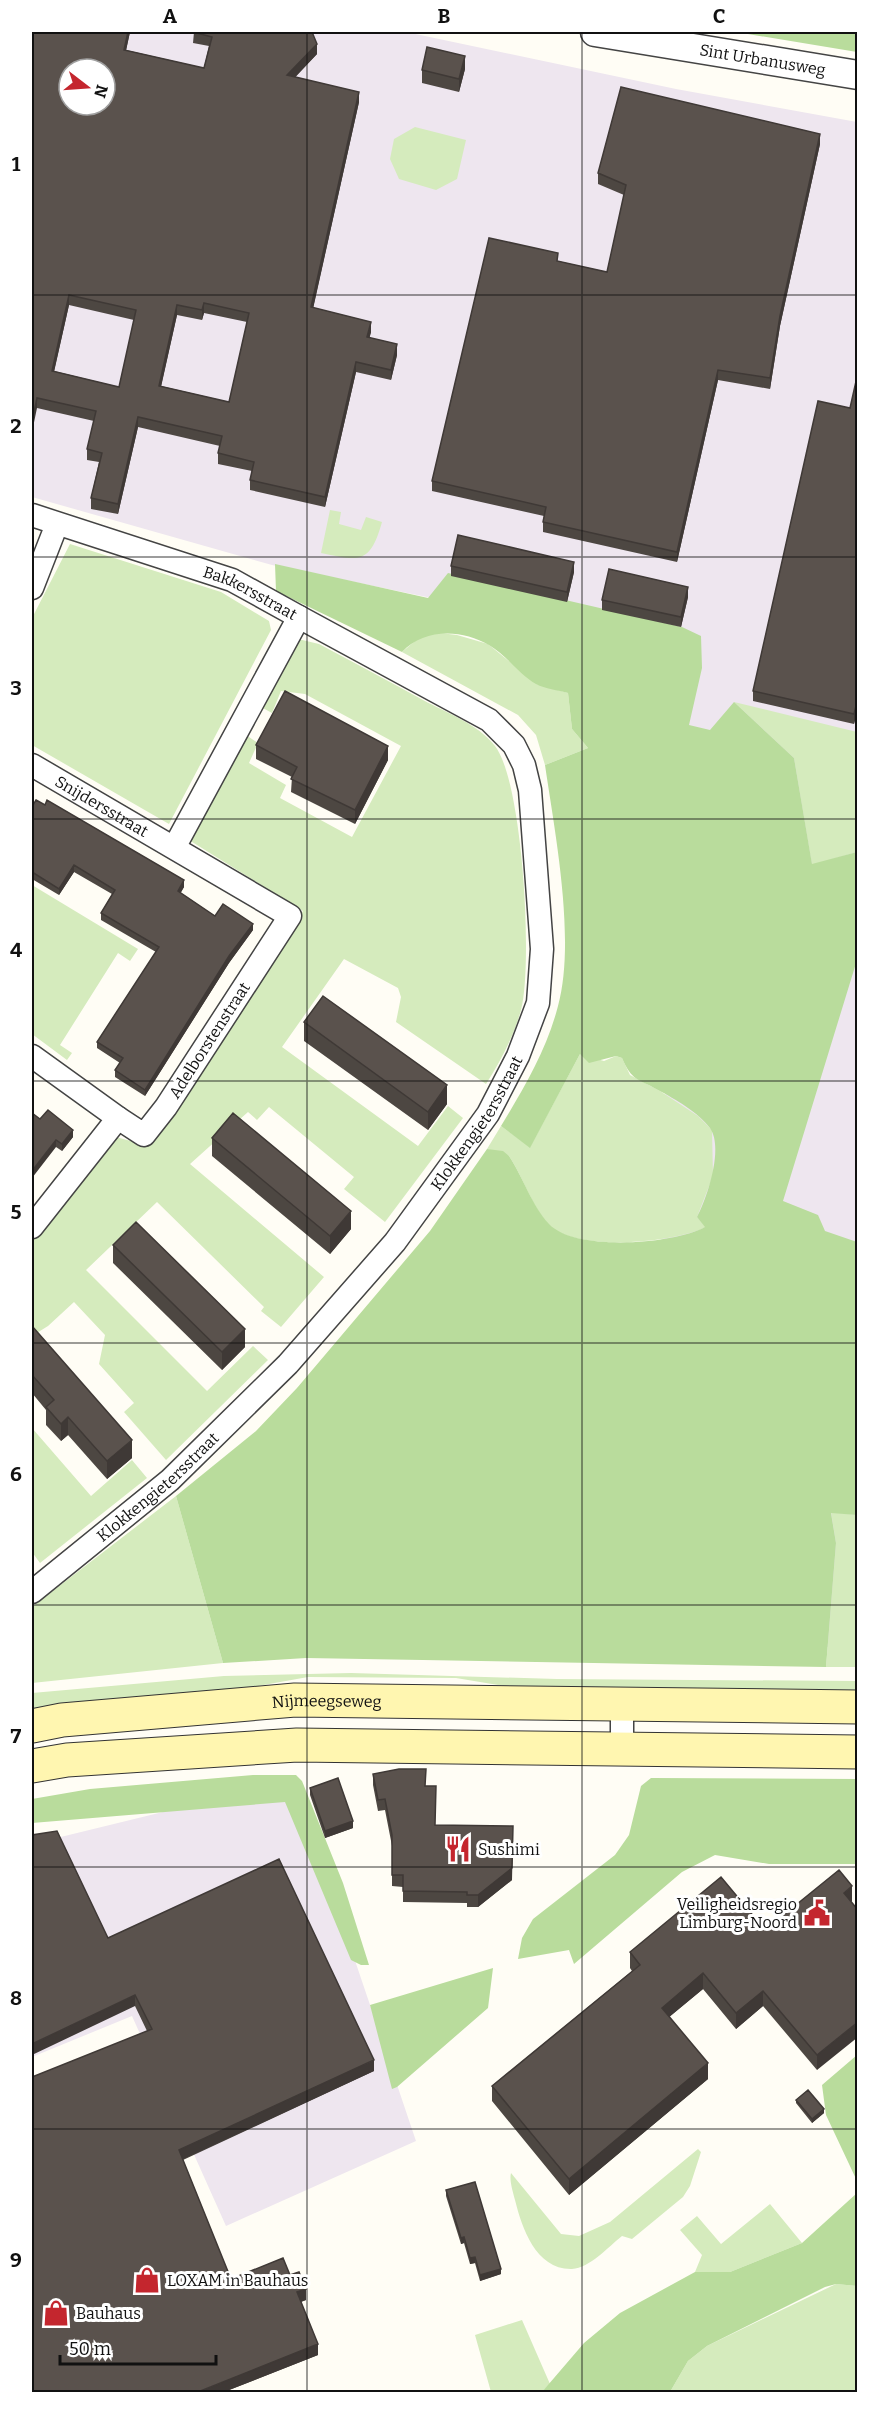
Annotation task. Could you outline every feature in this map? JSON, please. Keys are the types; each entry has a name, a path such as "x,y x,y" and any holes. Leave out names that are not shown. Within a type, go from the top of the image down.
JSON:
{"main road":[{"name":"Nijmeegseweg","path":"32,1726 62,1720 295,1700 858,1707"},
{"path":"32,1766 67,1760 297,1745 858,1752"}],"street":[{"name":"Sint Urbanusweg","path":"595,32 858,75"},
{"name":"Bakkersstraat","path":"32,515 232,580 299,617 174,846"},
{"path":"32,588 57,524"},
{"name":"Klokkengietersstraat","path":"32,1592 170,1480 288,1364 395,1242 488,1114 518,1056 538,1004 542,949 530,790 525,765 514,745 489,720 299,617"},
{"name":"Snijdersstraat","path":"32,765 174,846"},
{"name":"Adelborstenstraat","path":"118,1118 144,1135 166,1107 290,916 174,846"},
{"path":"32,1056 118,1118 32,1227"},
{"path":"622,1704 622,1749"}],"shaded area":[{"path":"32,32 406,32 676,89 857,122 857,1648 651,1641 677,649 272,565 32,497"},
{"path":"294,1780 416,2141 226,2226 132,2016 32,2057 32,1844"}],"green space":[{"path":"736,32 857,32 857,52"},
{"path":"415,127 466,140 457,179 436,190 399,179 390,159 394,139"},
{"path":"330,510 341,512 339,524 361,530 366,517 382,522 373,546 367,553 361,557 345,558 321,553"},
{"path":"70,544 221,592 269,621 271,630 169,824 32,745 32,618"},
{"path":"275,564 428,598 448,573 682,627 701,636 702,668 689,725 710,730 734,702 794,758 812,864 857,852 857,960 783,1201 818,1215 825,1231 857,1242 857,1515 831,1513 836,1543 826,1667 306,1658 223,1663 176,1496 256,1431 297,1388 430,1231 487,1149 503,1151 509,1156 549,1224 562,1233 580,1239 602,1242 672,1238 705,1227 697,1217 709,1186 715,1160 714,1137 710,1128 700,1117 679,1102 636,1078 622,1058 616,1056 589,1063 580,1054 530,1148 501,1126 548,1038 558,1006 563,979 565,950 562,886 545,765 588,748 572,729 568,693 536,684 495,649 467,636 432,635 411,644 402,652 276,591"},
{"path":"440,633 457,635 488,644 537,684 568,693 572,729 588,748 545,765 536,735 518,715 402,652 421,636"},
{"path":"298,639 319,644 462,720 480,731 495,746 505,766 519,833 526,955 521,1010 506,1049 486,1084 396,1022 401,997 398,988 344,959 282,1047 418,1146 448,1106 463,1118 385,1222 344,1189 354,1177 269,1107 257,1120 248,1112 190,1164 324,1277 281,1327 261,1311 264,1307 157,1202 86,1270 207,1391 253,1346 268,1360 166,1460 124,1412 134,1403 99,1364 105,1335 74,1302 48,1326 32,1336 32,1240 112,1136 142,1144 159,1134 303,911 189,840 246,735 258,743 249,763 286,785 280,798 352,837 401,746 305,694 281,691 272,713 261,707"},
{"path":"734,702 857,732 857,852 812,865 794,758"},
{"path":"32,885 138,949 130,961 118,953 60,1045 72,1053 67,1060 32,1034"},
{"path":"580,1054 604,1061 616,1056 622,1058 630,1075 698,1116 712,1130 713,1176 697,1217 706,1227 672,1237 626,1242 580,1239 562,1233 543,1218 509,1156 487,1149 501,1126 530,1147"},
{"path":"32,1428 91,1496 132,1460 147,1478 40,1563 32,1552"},
{"path":"176,1496 223,1663 32,1683 32,1607"},
{"path":"831,1512 857,1515 857,1667 826,1667 836,1543"},
{"path":"351,1673 557,1679 858,1681 857,1695 539,1692 456,1678 308,1677 242,1689 32,1711 32,1693 224,1676"},
{"path":"253,1775 296,1775 302,1781 343,1883 369,1965 361,1965 351,1960 285,1802 32,1823 32,1799 90,1789"},
{"path":"651,1778 857,1779 857,1864 769,1864 715,1855 682,1872 574,1964 569,1950 518,1959 522,1938 533,1919 615,1855 629,1835 641,1786"},
{"path":"493,1968 488,2008 392,2089 370,2005"},
{"path":"857,2055 857,2181 826,2115 822,2085"},
{"path":"698,2149 701,2152 690,2186 683,2197 632,2239 622,2236 599,2256 579,2268 560,2267 549,2263 540,2255 527,2234 512,2190 511,2173 561,2234 579,2236 610,2222"},
{"path":"857,2193 857,2286 836,2284 825,2287 707,2346 688,2361 670,2392 542,2392 584,2343 620,2313 695,2272 730,2272 802,2243"},
{"path":"770,2204 802,2243 730,2272 695,2272 702,2255 680,2230 697,2216 721,2244"},
{"path":"836,2284 857,2286 857,2392 670,2392 688,2361 707,2346"},
{"path":"522,2320 550,2384 542,2392 491,2392 475,2335"}],"building":[{"path":"32,32 128,32 124,50 204,68 212,37 193,32 312,32 317,44 287,75 359,92 311,307 371,322 367,337 397,344 391,370 356,362 325,497 250,480 254,462 218,453 222,436 138,417 118,504 91,498 102,453 87,449 96,411 37,398 32,422","holes":["69,295 136,310 119,387 52,371","204,303 249,313 229,402 159,386 177,305 202,310"]},
{"path":"427,47 465,56 459,79 422,70"},
{"path":"621,87 820,134 780,316 770,378 718,370 677,552 543,522 546,507 432,481 489,238 558,253 557,261 607,272 626,185 598,173"},
{"path":"857,377 858,698 854,714 753,691 818,401 850,408"},
{"path":"458,535 574,562 567,592 451,566"},
{"path":"609,569 688,587 681,617 602,600"},
{"path":"285,691 388,746 355,810 291,779 297,767 256,745"},
{"path":"36,800 45,805 47,800 184,880 178,891 215,916 223,904 253,924 229,956 145,1090 115,1070 123,1058 97,1042 159,947 101,913 115,890 74,865 59,889 32,872 32,807"},
{"path":"323,996 447,1085 428,1112 304,1022"},
{"path":"48,1110 73,1130 62,1144 56,1140 32,1171 32,1113 40,1119"},
{"path":"233,1113 351,1211 330,1236 212,1138"},
{"path":"136,1222 245,1329 222,1352 113,1245"},
{"path":"32,1326 132,1440 107,1461 68,1417 61,1424 46,1407 54,1400 32,1375"},
{"path":"399,1769 426,1769 425,1786 436,1786 435,1825 513,1826 512,1868 478,1895 467,1895 467,1892 403,1891 403,1875 392,1875 392,1835 385,1799 378,1800 373,1774"},
{"path":"338,1778 353,1821 325,1831 310,1788"},
{"path":"57,1831 108,1938 279,1859 374,2060 179,2150 231,2279 283,2258 290,2275 299,2272 306,2289 297,2292 318,2344 198,2392 32,2392 32,2077 152,2029 135,1995 32,2044 32,1835"},
{"path":"839,1870 852,1886 844,1893 858,1910 858,2022 817,2055 763,1991 736,2013 703,1973 662,2008 708,2063 569,2179 492,2086 640,1965 630,1952 721,1877 765,1930"},
{"path":"808,2090 824,2109 812,2119 796,2100"},
{"path":"475,2182 501,2269 480,2275 475,2257 470,2258 464,2237 461,2238 446,2190"}],"place":[{"name":"Sushimi","path":"458,1849"},
{"name":"Veiligheidsregio Limburg-Noord","path":"817,1913"},
{"name":"LOXAM in Bauhaus","path":"147,2280"},
{"name":"Bauhaus","path":"56,2313"}]}
